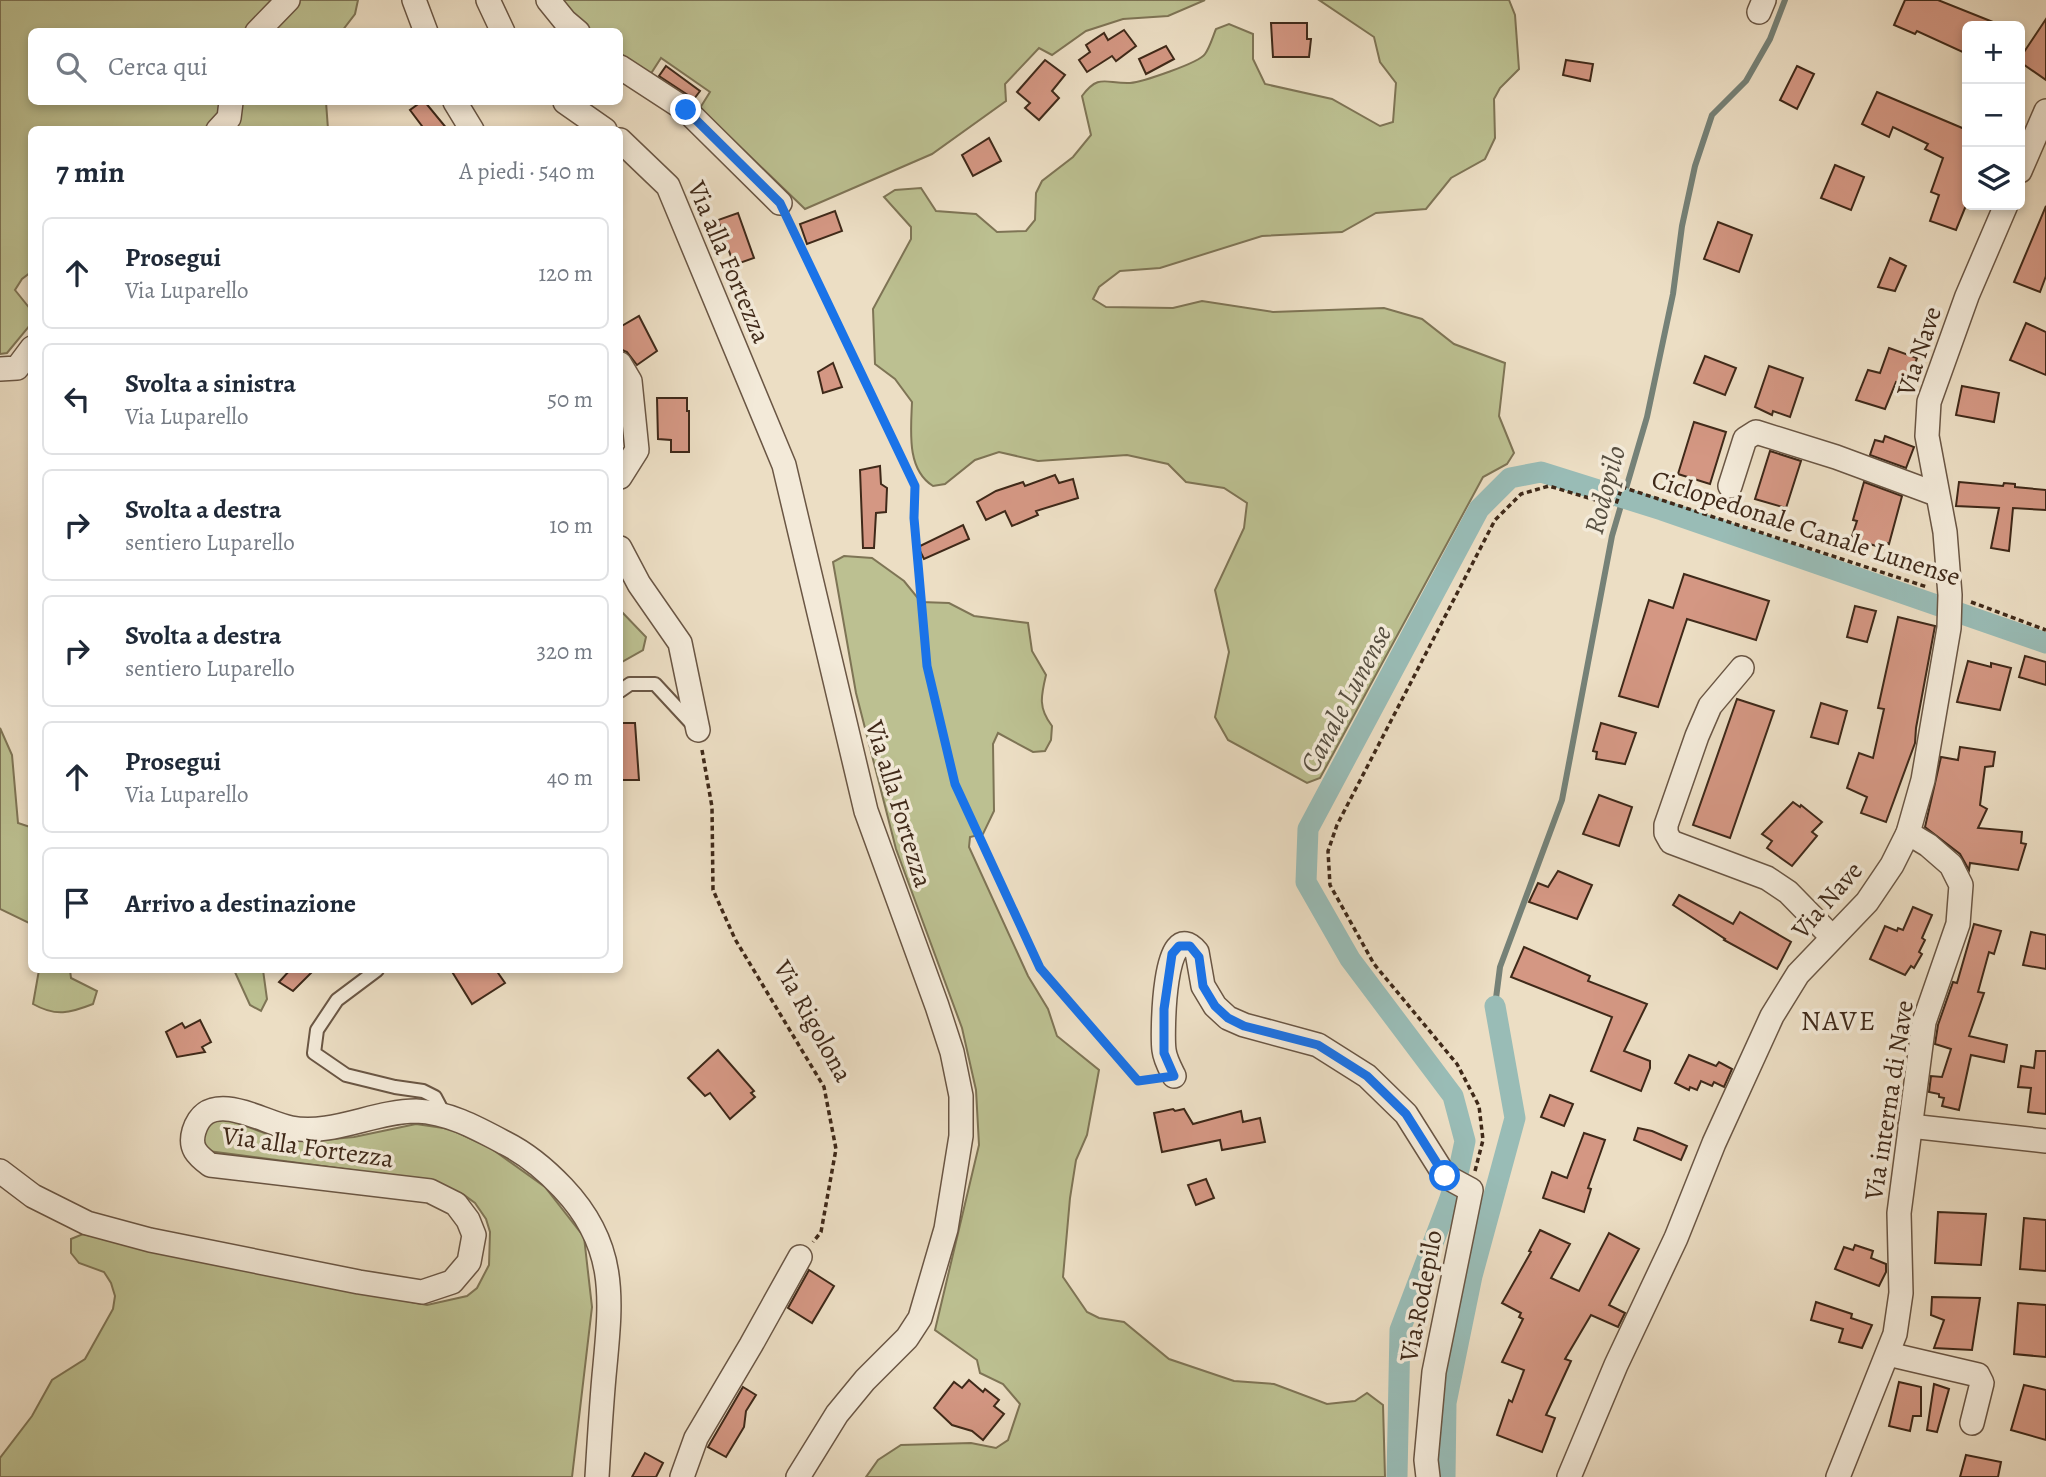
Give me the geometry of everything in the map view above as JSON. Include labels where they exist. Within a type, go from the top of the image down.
[{"type":"street","points":[[261,28],[288,0]]},
{"type":"street","points":[[414,0],[424,28]]},
{"type":"street","points":[[488,0],[501,28]]},
{"type":"street","points":[[548,0],[574,28]]},
{"type":"street","points":[[623,69],[686,110],[780,203]]},
{"type":"street","points":[[222,126],[229,118],[231,105]]},
{"type":"street","points":[[457,105],[470,126]]},
{"type":"street","points":[[569,105],[599,126]]},
{"type":"street","points":[[2025,159],[2046,111]]},
{"type":"street","name":"Via alla Fortezza","points":[[623,143],[668,186],[784,465],[866,811],[937,1006],[952,1052],[961,1096],[961,1136],[946,1229],[920,1318],[907,1338],[865,1380],[837,1414],[798,1477]]},
{"type":"street","name":"Via Nave","points":[[1569,1477],[1616,1365],[1676,1238],[1710,1153],[1772,1016],[1798,974],[1867,902],[1892,865],[1908,833],[1923,780],[1949,628],[1950,595],[1945,532],[1927,436],[1929,402],[1967,296],[2004,210]]},
{"type":"street","points":[[0,369],[18,368],[28,354]]},
{"type":"street","points":[[623,369],[630,381],[637,450],[623,472]]},
{"type":"street","points":[[1730,486],[1745,439],[1756,432],[1836,457],[1936,494]]},
{"type":"street","points":[[623,554],[639,584],[680,643],[698,730]]},
{"type":"street","points":[[1742,668],[1710,706],[1666,825],[1666,833],[1671,842],[1767,878],[1788,892],[1832,937]]},
{"type":"street","name":"Via interna di Nave","points":[[1838,1477],[1895,1334],[1901,1293],[1899,1213],[1924,1022],[1958,924],[1961,885],[1951,865],[1928,845],[1908,833]]},
{"type":"street","points":[[1174,1076],[1164,1053],[1164,1009],[1172,954],[1179,946],[1185,945],[1197,952],[1203,986],[1215,1006],[1228,1018],[1244,1026],[1318,1045],[1367,1076],[1406,1114],[1426,1147],[1459,1184]]},
{"type":"street","name":"Via alla Fortezza","points":[[0,1171],[33,1196],[87,1223],[150,1240],[422,1292],[452,1282],[469,1262],[474,1235],[468,1220],[456,1204],[430,1191],[210,1165],[195,1154],[191,1140],[197,1121],[210,1110],[229,1107],[280,1126],[304,1131],[414,1111],[444,1114],[518,1150],[548,1172],[580,1206],[598,1237],[608,1274],[609,1327],[597,1477]]},
{"type":"street","points":[[1910,1126],[2046,1142]]},
{"type":"street","name":"Via Rodepilo","points":[[1427,1477],[1426,1460],[1434,1372],[1459,1184]]},
{"type":"street","points":[[682,1477],[696,1438],[800,1257]]},
{"type":"street","points":[[1888,1354],[1978,1375],[1982,1383],[1972,1423]]},
{"type":"lane","points":[[623,689],[630,684],[654,684],[698,730]]},
{"type":"lane","points":[[373,973],[337,1000],[317,1030],[314,1053],[346,1075],[423,1091],[435,1097],[444,1114]]},
{"type":"path","points":[[780,203],[915,486],[914,518],[927,666],[955,784],[1040,968],[1138,1081],[1174,1076]]},
{"type":"path","name":"Ciclopedonale Canale Lunense","points":[[1459,1184],[1483,1140],[1479,1106],[1457,1064],[1374,964],[1330,885],[1328,851],[1338,825],[1495,520],[1521,494],[1549,486],[1612,505],[1616,504],[1622,487],[1950,595],[2046,630]]},
{"type":"path","name":"Via Rigolona","points":[[698,730],[712,807],[713,890],[735,939],[824,1087],[836,1149],[821,1232],[800,1257]]},
{"type":"green space","points":[[0,0],[358,0],[355,14],[344,28],[28,28],[28,105],[326,105],[328,126],[28,126],[28,274],[15,290],[28,306],[28,328],[7,353],[0,354]]},
{"type":"green space","points":[[555,0],[1205,0],[1168,16],[1123,19],[1086,31],[1052,55],[1039,48],[1005,84],[1006,101],[932,154],[805,209],[700,108],[710,92],[661,58],[650,75],[623,55],[623,28],[585,28],[567,16]]},
{"type":"green space","points":[[1319,0],[1509,0],[1515,15],[1519,69],[1500,88],[1494,99],[1495,138],[1485,159],[1451,178],[1426,209],[1376,213],[1342,232],[1262,236],[1160,268],[1120,271],[1099,287],[1093,299],[1106,307],[1173,308],[1202,301],[1273,312],[1384,308],[1422,319],[1454,344],[1505,363],[1499,416],[1514,453],[1507,464],[1483,477],[1320,778],[1307,783],[1228,740],[1215,717],[1229,652],[1215,590],[1244,528],[1247,503],[1224,488],[1186,482],[1168,464],[1127,455],[1038,461],[999,452],[975,460],[945,484],[933,486],[924,479],[914,459],[911,436],[912,402],[895,379],[875,364],[873,309],[911,239],[911,227],[884,197],[895,190],[921,188],[936,211],[976,214],[997,232],[1026,231],[1035,220],[1036,193],[1042,181],[1073,157],[1091,135],[1082,96],[1088,89],[1103,81],[1136,82],[1170,72],[1201,58],[1216,29],[1229,24],[1253,34],[1253,59],[1265,84],[1332,99],[1380,126],[1393,122],[1396,83],[1380,62],[1374,37]]},
{"type":"green space","points":[[844,556],[872,558],[904,581],[921,602],[949,603],[974,616],[1028,623],[1032,651],[1046,675],[1042,702],[1044,713],[1052,726],[1051,740],[1045,751],[1033,752],[998,733],[993,744],[994,811],[983,834],[970,837],[969,847],[1028,976],[1048,1009],[1057,1036],[1099,1070],[1087,1135],[1076,1160],[1063,1277],[1087,1312],[1099,1318],[1124,1322],[1169,1359],[1234,1381],[1274,1384],[1327,1404],[1355,1401],[1367,1393],[1383,1405],[1385,1477],[866,1477],[878,1460],[901,1445],[971,1443],[996,1448],[1008,1440],[1020,1404],[1003,1384],[980,1373],[977,1360],[935,1330],[979,1145],[976,1090],[962,1028],[896,849],[856,693],[833,562]]},
{"type":"green space","points":[[623,613],[646,637],[643,650],[623,661]]},
{"type":"green space","points":[[0,728],[12,755],[18,823],[28,826],[28,923],[0,909]]},
{"type":"green space","points":[[38,973],[70,973],[71,978],[97,991],[93,1004],[77,1010],[56,1012],[33,1004]]},
{"type":"green space","points":[[235,973],[263,973],[267,999],[261,1011],[250,1005]]},
{"type":"green space","points":[[222,1117],[267,1134],[322,1140],[354,1137],[416,1124],[450,1129],[492,1149],[545,1187],[584,1237],[592,1307],[572,1477],[0,1477],[0,1458],[32,1416],[52,1380],[85,1359],[113,1309],[115,1296],[104,1272],[79,1263],[71,1253],[71,1239],[83,1234],[217,1265],[427,1305],[467,1296],[477,1288],[489,1265],[490,1232],[486,1219],[475,1203],[464,1195],[427,1180],[208,1151],[203,1142],[206,1126]]},
{"type":"building","points":[[1905,0],[1938,0],[1990,21],[1962,21],[1962,52],[1917,31],[1915,34],[1894,25]]},
{"type":"building","points":[[2046,19],[2046,80],[2025,65],[2025,50]]},
{"type":"building","points":[[1271,23],[1307,23],[1307,39],[1311,39],[1309,57],[1273,57]]},
{"type":"building","points":[[1124,30],[1136,46],[1116,61],[1112,56],[1087,72],[1079,60],[1090,52],[1086,45],[1104,33],[1108,40]]},
{"type":"building","points":[[1166,46],[1174,59],[1146,74],[1139,59]]},
{"type":"building","points":[[1045,60],[1065,75],[1052,91],[1059,98],[1039,120],[1025,108],[1030,103],[1017,92]]},
{"type":"building","points":[[1566,60],[1593,64],[1590,81],[1563,75]]},
{"type":"building","points":[[666,66],[700,91],[694,99],[659,76]]},
{"type":"building","points":[[1797,66],[1814,74],[1797,109],[1780,100]]},
{"type":"building","points":[[1877,92],[1962,128],[1962,210],[1964,210],[1956,230],[1930,221],[1939,195],[1931,192],[1943,158],[1925,149],[1928,144],[1893,127],[1889,137],[1862,124]]},
{"type":"building","points":[[417,105],[427,105],[445,126],[422,126],[410,110]]},
{"type":"building","points":[[989,138],[1001,161],[973,176],[962,155]]},
{"type":"building","points":[[1835,165],[1864,177],[1851,210],[1821,198]]},
{"type":"building","points":[[2046,206],[2046,276],[2040,292],[2014,282]]},
{"type":"building","points":[[835,211],[842,231],[807,244],[800,224]]},
{"type":"building","points":[[738,213],[754,258],[734,265],[718,220]]},
{"type":"building","points":[[1718,222],[1752,235],[1739,272],[1704,259]]},
{"type":"building","points":[[1890,258],[1906,266],[1895,291],[1878,287]]},
{"type":"building","points":[[639,316],[657,351],[637,365],[623,350],[623,325]]},
{"type":"building","points":[[2026,323],[2046,332],[2046,375],[2010,360]]},
{"type":"building","points":[[1889,348],[1917,358],[1907,386],[1896,382],[1885,409],[1856,400],[1868,370],[1880,373]]},
{"type":"building","points":[[1705,356],[1736,368],[1725,395],[1694,383]]},
{"type":"building","points":[[833,363],[842,387],[823,393],[818,372]]},
{"type":"building","points":[[1769,366],[1803,378],[1790,417],[1773,411],[1772,415],[1755,407]]},
{"type":"building","points":[[1962,386],[1999,393],[1994,422],[1956,415]]},
{"type":"building","points":[[657,398],[687,398],[689,452],[671,452],[671,440],[658,439]]},
{"type":"building","points":[[1694,422],[1726,432],[1710,484],[1678,474]]},
{"type":"building","points":[[1885,436],[1914,447],[1906,468],[1870,455],[1875,440],[1883,442]]},
{"type":"building","points":[[1770,451],[1801,461],[1786,508],[1755,499]]},
{"type":"building","points":[[880,466],[881,484],[887,488],[886,512],[876,513],[874,548],[863,548],[860,470]]},
{"type":"building","points":[[1055,475],[1059,483],[1073,479],[1078,498],[1036,511],[1038,515],[1012,526],[1005,511],[986,520],[977,502],[996,491],[1023,482],[1025,486]]},
{"type":"building","points":[[1864,482],[1902,496],[1889,544],[1884,548],[1851,539],[1857,521],[1853,520]]},
{"type":"building","points":[[1959,482],[2003,486],[2004,483],[2015,484],[2015,487],[2046,490],[2046,510],[2013,508],[2009,551],[1991,548],[1999,508],[1956,506]]},
{"type":"building","points":[[963,525],[969,539],[924,559],[918,547]]},
{"type":"building","points":[[1684,574],[1769,601],[1756,640],[1687,619],[1658,707],[1619,696],[1649,600],[1673,608]]},
{"type":"building","points":[[1855,606],[1876,611],[1867,642],[1847,637]]},
{"type":"building","points":[[1898,617],[1935,626],[1915,743],[1886,822],[1861,813],[1867,797],[1847,788],[1859,753],[1873,758],[1884,709],[1878,708]]},
{"type":"building","points":[[2025,656],[2046,662],[2046,685],[2019,677]]},
{"type":"building","points":[[1968,661],[1991,667],[1991,663],[2011,668],[2000,710],[1957,702]]},
{"type":"building","points":[[1737,699],[1774,711],[1730,838],[1693,825]]},
{"type":"building","points":[[1821,703],[1847,711],[1838,744],[1811,737]]},
{"type":"building","points":[[623,723],[635,723],[639,780],[623,780]]},
{"type":"building","points":[[1601,723],[1636,733],[1625,764],[1596,759],[1597,752],[1593,751]]},
{"type":"building","points":[[1960,747],[1995,752],[1993,766],[1985,767],[1980,805],[1987,809],[1978,828],[2022,832],[2021,843],[2026,844],[2018,870],[1970,863],[1969,870],[1960,854],[1925,827],[1941,757],[1958,760]]},
{"type":"building","points":[[1599,795],[1632,807],[1619,846],[1583,834]]},
{"type":"building","points":[[1793,802],[1822,822],[1812,832],[1817,836],[1792,866],[1767,848],[1772,841],[1762,834]]},
{"type":"building","points":[[1558,871],[1592,885],[1577,919],[1529,902],[1538,883],[1548,887]]},
{"type":"building","points":[[1679,895],[1733,924],[1740,912],[1791,942],[1777,969],[1724,940],[1673,905]]},
{"type":"building","points":[[1913,907],[1932,915],[1922,938],[1925,940],[1919,952],[1922,954],[1914,968],[1911,966],[1905,975],[1870,959],[1885,926],[1897,931],[1898,928],[1903,930]]},
{"type":"building","points":[[1974,924],[2001,931],[1994,954],[1989,952],[1978,992],[1984,993],[1969,1036],[2007,1045],[2004,1062],[1971,1055],[1959,1110],[1942,1106],[1944,1098],[1929,1092],[1931,1076],[1942,1077],[1951,1049],[1935,1044],[1938,1025],[1953,982],[1957,983]]},
{"type":"building","points":[[2031,932],[2046,935],[2046,969],[2023,965]]},
{"type":"building","points":[[1524,947],[1590,976],[1588,981],[1647,1004],[1624,1051],[1650,1061],[1641,1091],[1591,1071],[1612,1017],[1511,977]]},
{"type":"building","points":[[287,973],[311,973],[293,991],[279,982]]},
{"type":"building","points":[[453,973],[498,973],[505,983],[472,1004]]},
{"type":"building","points":[[200,1020],[211,1042],[202,1047],[205,1052],[177,1057],[166,1032],[182,1023],[185,1028]]},
{"type":"building","points":[[718,1050],[754,1091],[751,1093],[755,1097],[730,1119],[710,1093],[705,1096],[688,1078]]},
{"type":"building","points":[[2036,1051],[2046,1051],[2046,1114],[2028,1112],[2031,1088],[2018,1087],[2021,1066],[2034,1068]]},
{"type":"building","points":[[1689,1055],[1716,1066],[1719,1062],[1732,1069],[1724,1087],[1714,1082],[1712,1086],[1701,1081],[1697,1090],[1690,1087],[1689,1090],[1675,1083]]},
{"type":"building","points":[[1550,1095],[1573,1104],[1564,1126],[1541,1117]]},
{"type":"building","points":[[1184,1109],[1193,1124],[1241,1111],[1243,1122],[1260,1118],[1265,1142],[1222,1150],[1220,1140],[1162,1152],[1154,1113]]},
{"type":"building","points":[[1638,1128],[1687,1146],[1681,1160],[1634,1140]]},
{"type":"building","points":[[1584,1133],[1605,1140],[1588,1188],[1591,1189],[1584,1212],[1543,1198],[1552,1172],[1567,1178]]},
{"type":"building","points":[[1206,1179],[1214,1198],[1196,1205],[1188,1185]]},
{"type":"building","points":[[1938,1212],[1986,1214],[1981,1265],[1935,1263]]},
{"type":"building","points":[[2024,1218],[2046,1220],[2046,1271],[2020,1269]]},
{"type":"building","points":[[1540,1230],[1570,1244],[1551,1278],[1579,1291],[1609,1233],[1639,1249],[1609,1305],[1625,1313],[1618,1327],[1591,1315],[1565,1359],[1571,1361],[1546,1415],[1555,1418],[1542,1452],[1497,1435],[1509,1400],[1512,1402],[1524,1370],[1502,1362],[1523,1319],[1519,1317],[1521,1313],[1502,1303],[1531,1252],[1529,1251]]},
{"type":"building","points":[[1855,1245],[1873,1251],[1871,1258],[1886,1264],[1886,1272],[1879,1286],[1835,1269],[1844,1247],[1853,1250]]},
{"type":"building","points":[[809,1270],[834,1286],[812,1323],[788,1308]]},
{"type":"building","points":[[1932,1297],[1980,1298],[1972,1350],[1934,1348],[1944,1320],[1931,1315]]},
{"type":"building","points":[[1816,1302],[1852,1314],[1851,1318],[1872,1325],[1862,1348],[1839,1342],[1843,1329],[1811,1320]]},
{"type":"building","points":[[2018,1303],[2046,1305],[2046,1357],[2014,1354]]},
{"type":"building","points":[[969,1380],[983,1392],[985,1389],[999,1400],[994,1406],[1004,1414],[983,1440],[972,1431],[952,1425],[934,1408],[954,1382],[962,1388]]},
{"type":"building","points":[[1899,1382],[1921,1387],[1921,1416],[1913,1416],[1910,1431],[1889,1426]]},
{"type":"building","points":[[1934,1384],[1949,1389],[1937,1432],[1927,1430]]},
{"type":"building","points":[[2024,1385],[2046,1390],[2046,1440],[2011,1430]]},
{"type":"building","points":[[743,1387],[756,1395],[746,1411],[744,1427],[726,1457],[708,1447]]},
{"type":"building","points":[[645,1453],[663,1463],[656,1477],[632,1477]]},
{"type":"building","points":[[1966,1455],[2001,1462],[1998,1477],[1960,1477]]},
{"type":"waterway","name":"Rodopilo","points":[[1495,1006],[1500,967],[1562,800],[1612,536],[1647,417],[1673,294],[1682,226],[1695,166],[1712,115],[1746,81],[1770,39],[1785,0]]},
{"type":"waterway","name":"Canale Lunense","points":[[1397,1477],[1400,1330],[1449,1201],[1465,1141],[1453,1096],[1350,959],[1306,882],[1308,829],[1479,509],[1510,478],[1541,472],[1662,510],[2046,643]]},
{"type":"waterway","points":[[1445,1477],[1446,1403],[1472,1276],[1515,1118],[1495,1006]]},
{"type":"district","name":"NAVE","points":[[1839,1021]]},
{"type":"route","points":[[686,110],[780,203],[915,486],[914,518],[927,666],[955,784],[1040,968],[1138,1081],[1174,1076],[1164,1053],[1164,1009],[1172,954],[1179,946],[1194,948],[1199,957],[1203,986],[1215,1006],[1228,1018],[1244,1026],[1318,1045],[1367,1076],[1406,1114],[1445,1176]]}]
